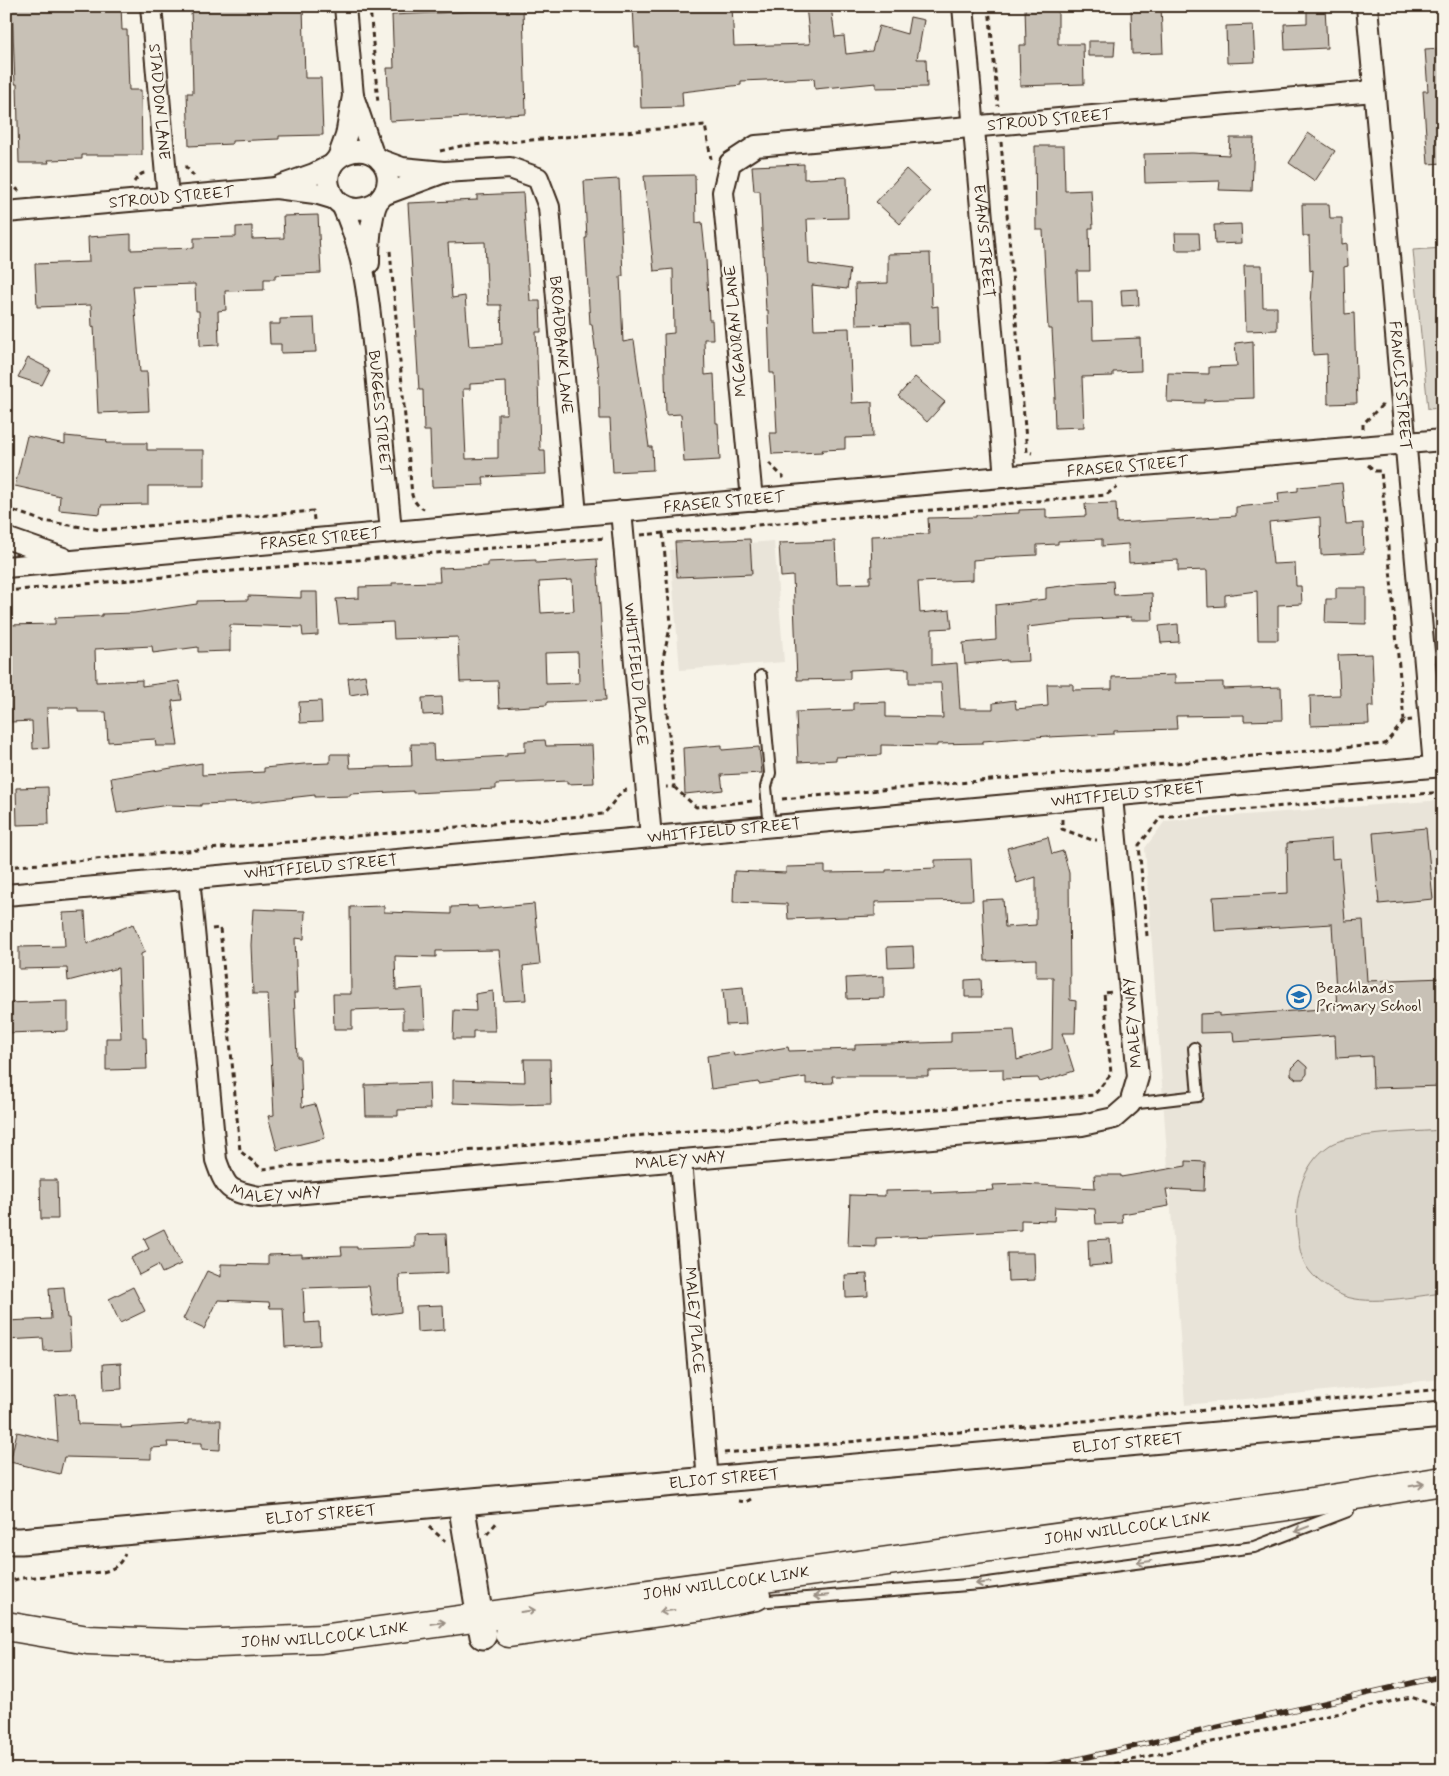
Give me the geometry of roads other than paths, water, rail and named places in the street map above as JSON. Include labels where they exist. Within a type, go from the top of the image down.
[{"type":"main road","name":"JOHN WILLCOCK LINK","points":[[6,1642],[74,1654],[144,1659],[326,1656],[481,1627],[1282,1507],[1443,1481]]},
{"type":"main road","name":"JOHN WILLCOCK LINK","points":[[6,1626],[88,1640],[195,1644],[321,1639],[481,1627],[704,1606],[908,1568],[1235,1523],[1443,1501]]},
{"type":"street","name":"STADDON LANE","points":[[151,6],[168,198]]},
{"type":"street","points":[[344,6],[352,96],[346,136],[329,174],[328,183],[339,202],[359,209],[369,207],[380,199],[444,172]]},
{"type":"street","name":"EVANS STREET","points":[[963,6],[1004,477]]},
{"type":"street","name":"FRANCIS STREET","points":[[1367,6],[1406,443],[1439,766]]},
{"type":"street","name":"STROUD STREET","points":[[721,162],[756,146],[1374,91]]},
{"type":"street","points":[[352,96],[377,157],[385,168],[388,177],[387,186],[380,199]]},
{"type":"street","points":[[276,188],[314,174],[346,153],[355,150],[364,151],[402,168],[444,172]]},
{"type":"street","name":"MCGAURAN LANE","points":[[721,162],[752,500]]},
{"type":"street","name":"BROADBANK LANE","points":[[444,172],[510,168],[538,178],[549,207],[576,515]]},
{"type":"street","name":"STROUD STREET","points":[[6,212],[276,188],[306,192],[339,202]]},
{"type":"street","name":"BURGES STREET","points":[[368,296],[371,223],[380,199]]},
{"type":"street","name":"BURGES STREET","points":[[339,202],[351,224],[357,243],[368,296],[391,532]]},
{"type":"street","name":"FRASER STREET","points":[[6,566],[1443,440]]},
{"type":"street","name":"WHITFIELD PLACE","points":[[621,511],[651,837]]},
{"type":"street","points":[[6,538],[70,561]]},
{"type":"street","name":"WHITFIELD STREET","points":[[6,894],[1112,797],[1439,766]]},
{"type":"street","name":"MALEY WAY","points":[[189,878],[216,1160],[223,1181],[236,1192],[259,1197],[681,1160],[1082,1124],[1114,1118],[1130,1104],[1138,1077],[1112,797]]},
{"type":"street","name":"MALEY PLACE","points":[[681,1160],[708,1481]]},
{"type":"street","name":"ELIOT STREET","points":[[6,1541],[461,1503],[1443,1415]]},
{"type":"street","points":[[461,1503],[481,1627]]},
{"type":"lane","points":[[761,676],[770,773],[766,787],[770,827]]},
{"type":"lane","points":[[1130,1104],[1198,1096],[1194,1048]]},
{"type":"railway","points":[[1030,1770],[1443,1676]]},
{"type":"railway","points":[[6,1768],[11,1770]]},
{"type":"place","name":"Beachlands Primary School","points":[[1299,997]]}]
